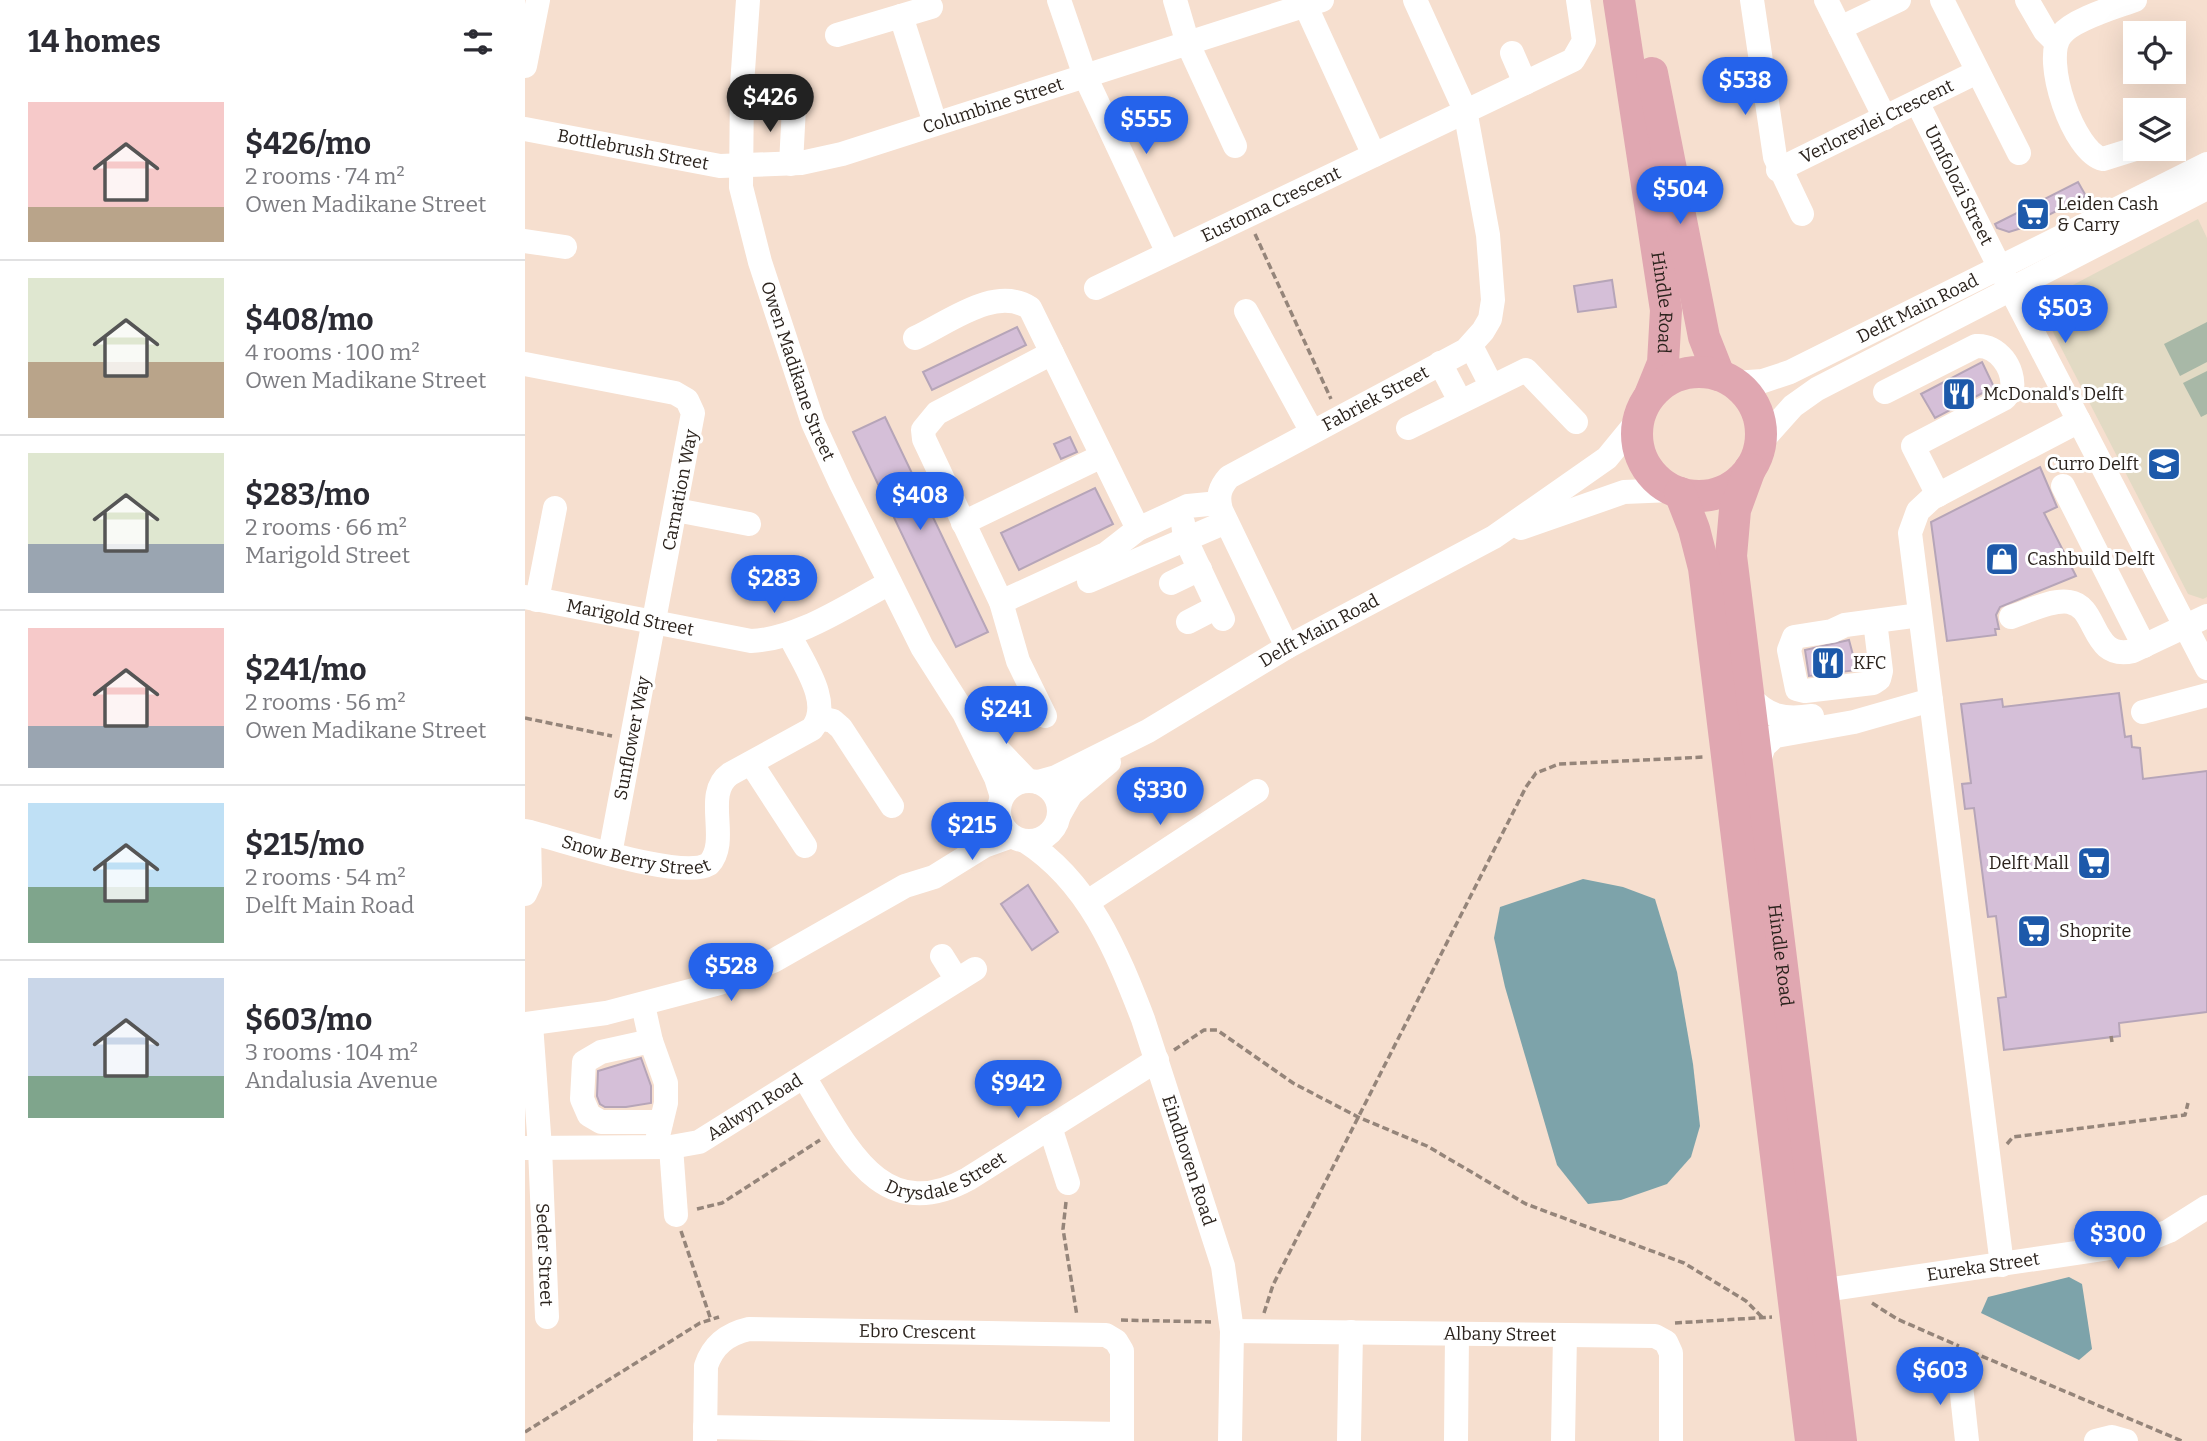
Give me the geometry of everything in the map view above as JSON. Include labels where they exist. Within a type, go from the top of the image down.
[{"type":"main road","name":"Hindle Road","points":[[1619,0],[1666,310],[1663,363],[1644,407]]},
{"type":"main road","name":"Hindle Road","points":[[1635,0],[1704,337],[1726,379]]},
{"type":"main road","points":[[1700,372],[1726,379],[1756,409],[1755,456],[1734,485],[1713,495],[1676,492],[1658,481],[1640,453],[1644,407],[1664,382],[1681,374],[1700,372]]},
{"type":"main road","name":"Hindle Road","points":[[1755,456],[1735,510],[1731,556],[1756,766],[1811,1441]]},
{"type":"main road","name":"Hindle Road","points":[[1676,492],[1694,529],[1704,568],[1798,1300],[1841,1441]]},
{"type":"street","name":"Owen Madikane Street","points":[[748,0],[741,165],[743,197],[759,262],[813,423],[922,647],[964,713],[996,778],[1000,801]]},
{"type":"street","points":[[1059,0],[1085,76],[1168,253]]},
{"type":"street","points":[[1175,0],[1188,44],[1235,146]]},
{"type":"street","points":[[1415,0],[1465,110],[1487,235],[1493,300],[1486,325],[1471,346],[1491,385]]},
{"type":"street","name":"Eustoma Crescent","points":[[1096,288],[1573,60],[1584,41],[1578,0]]},
{"type":"street","name":"Verlorevlei Crescent","points":[[1752,0],[1778,170],[1802,214]]},
{"type":"street","points":[[1826,0],[1885,118]]},
{"type":"street","points":[[1840,28],[1899,0]]},
{"type":"street","name":"Verlorevlei Crescent","points":[[1942,0],[2019,153]]},
{"type":"street","points":[[2027,0],[2045,31],[2056,42]]},
{"type":"street","points":[[2123,153],[2103,159],[2089,152],[2071,118],[2054,70],[2056,42],[2081,10],[2135,0]]},
{"type":"street","name":"Columbine Street","points":[[741,165],[791,164],[842,154],[1188,44],[1310,2]]},
{"type":"street","points":[[1310,2],[1374,155]]},
{"type":"street","points":[[525,66],[533,7]]},
{"type":"street","points":[[837,36],[931,7]]},
{"type":"street","points":[[901,16],[935,123]]},
{"type":"street","points":[[1512,54],[1525,83]]},
{"type":"street","name":"Verlorevlei Crescent","points":[[1778,170],[1977,72]]},
{"type":"street","name":"Umfolozi Street","points":[[1917,102],[2202,660]]},
{"type":"street","points":[[791,164],[794,107]]},
{"type":"street","name":"Bottlebrush Street","points":[[525,129],[720,166],[741,165]]},
{"type":"street","name":"Delft Main Road","points":[[1726,379],[1763,381],[1790,372],[2207,164]]},
{"type":"street","name":"Delft Main Road","points":[[1755,456],[1793,406],[1818,389],[2207,188]]},
{"type":"street","points":[[525,241],[565,247]]},
{"type":"street","points":[[915,338],[991,302],[1007,298],[1030,308],[1138,529]]},
{"type":"street","points":[[1247,311],[1312,432]]},
{"type":"street","name":"Fabriek Street","points":[[1223,512],[1219,491],[1229,477],[1471,346]]},
{"type":"street","points":[[1885,392],[1976,346],[1987,346],[1997,351],[2011,376],[2012,389],[2005,398],[1913,446],[1938,495]]},
{"type":"street","points":[[1045,716],[1018,661],[1003,611],[923,439],[926,424],[937,413],[1052,353]]},
{"type":"street","points":[[1440,363],[1459,401]]},
{"type":"street","name":"Carnation Way","points":[[525,364],[675,393],[687,400],[693,420],[654,622]]},
{"type":"street","points":[[1408,428],[1526,369],[1576,422]]},
{"type":"street","name":"Delft Main Road","points":[[1033,781],[1056,777],[1148,731],[1287,647],[1494,537],[1607,458],[1644,407]]},
{"type":"street","points":[[2002,1265],[1910,533],[1918,511],[1938,495],[2078,421]]},
{"type":"street","points":[[963,523],[1102,456]]},
{"type":"street","points":[[2063,486],[2144,646]]},
{"type":"street","name":"Delft Main Road","points":[[1494,537],[1624,492],[1676,492]]},
{"type":"street","points":[[1003,611],[1106,554],[1138,529],[1188,506],[1223,512]]},
{"type":"street","points":[[1188,506],[1183,522],[1185,538],[1220,613],[1188,622]]},
{"type":"street","points":[[531,598],[555,508]]},
{"type":"street","points":[[676,510],[749,524]]},
{"type":"street","points":[[1003,611],[1185,538],[1223,512]]},
{"type":"street","points":[[1223,512],[1287,647]]},
{"type":"street","points":[[1171,583],[1200,569]]},
{"type":"street","name":"Marigold Street","points":[[531,598],[751,641],[789,634],[890,583]]},
{"type":"street","points":[[2011,617],[2067,601],[2081,608],[2106,646],[2120,652],[2144,646],[2207,616]]},
{"type":"street","points":[[1875,621],[1920,615]]},
{"type":"street","name":"Sunflower Way","points":[[610,854],[654,622]]},
{"type":"street","points":[[789,634],[820,701],[820,718],[833,721],[841,728],[892,806]]},
{"type":"street","points":[[1748,695],[1772,716],[1794,718],[1849,711],[1930,694]]},
{"type":"street","points":[[1756,766],[1764,746],[1775,736],[1854,722],[1930,694]]},
{"type":"street","points":[[2143,712],[2207,695]]},
{"type":"street","name":"Owen Madikane Street","points":[[964,713],[1033,781]]},
{"type":"street","name":"Snow Berry Street","points":[[527,831],[610,854],[689,869],[709,864],[718,847],[719,788],[725,777],[812,729],[820,718]]},
{"type":"street","name":"Delft Main Road","points":[[1057,820],[1071,794],[1148,731]]},
{"type":"street","points":[[751,762],[805,846]]},
{"type":"street","points":[[528,1024],[643,1005],[720,983],[773,961],[905,886],[934,877],[984,846],[1019,839],[1043,838],[1057,820],[1055,794],[1033,781],[1008,789],[976,832],[926,865],[905,886]]},
{"type":"street","points":[[1086,897],[1257,791]]},
{"type":"street","points":[[1000,801],[1001,823],[1019,839]]},
{"type":"street","name":"Eindhoven Road","points":[[1057,820],[1086,897],[1130,985],[1223,1266],[1232,1331],[1230,1441]]},
{"type":"street","points":[[525,894],[530,883],[527,831]]},
{"type":"street","name":"Eindhoven Road","points":[[1019,839],[1046,855],[1086,897]]},
{"type":"street","name":"Aalwyn Road","points":[[533,1148],[664,1147],[691,1144],[707,1138],[966,974],[942,956]]},
{"type":"street","points":[[643,1005],[651,1041],[666,1083],[661,1122],[676,1215]]},
{"type":"street","name":"Seder Street","points":[[528,1024],[533,1148],[547,1317]]},
{"type":"street","points":[[651,1041],[601,1052],[587,1059],[581,1068],[582,1099],[589,1115],[601,1122],[661,1122]]},
{"type":"street","name":"Drysdale Street","points":[[804,1077],[837,1130],[874,1177],[890,1188],[915,1195],[944,1192],[956,1186],[1157,1060]]},
{"type":"street","points":[[1050,1126],[1068,1183]]},
{"type":"street","name":"Eureka Street","points":[[1798,1300],[2137,1244],[2169,1231],[2207,1207]]},
{"type":"street","name":"Ebro Crescent","points":[[720,1342],[749,1329],[1106,1335],[1120,1346],[1122,1357],[1122,1437]]},
{"type":"street","name":"Albany Street","points":[[1232,1331],[1655,1336],[1666,1342],[1671,1353],[1671,1441]]},
{"type":"street","points":[[1349,1441],[1350,1332]]},
{"type":"street","points":[[1457,1334],[1457,1441]]},
{"type":"street","points":[[1563,1441],[1565,1335]]},
{"type":"street","points":[[720,1342],[706,1366],[705,1434],[1122,1437]]},
{"type":"street","points":[[1959,1367],[1967,1441]]},
{"type":"street","points":[[2096,1441],[2112,1437],[2126,1441]]},
{"type":"path","points":[[1247,216],[1340,417]]},
{"type":"path","points":[[525,718],[632,740]]},
{"type":"path","points":[[1258,1331],[1273,1285],[1526,787],[1536,773],[1559,764],[1709,756]]},
{"type":"path","points":[[1157,1060],[1204,1030],[1217,1030],[1293,1083],[1358,1117],[1427,1146],[1526,1204],[1684,1263],[1746,1301],[1763,1318]]},
{"type":"path","points":[[2111,1036],[2112,1042]]},
{"type":"path","points":[[2002,1150],[2013,1137],[2185,1115],[2188,1103]]},
{"type":"path","points":[[720,1342],[676,1215],[722,1203],[837,1130]]},
{"type":"path","points":[[1068,1183],[1063,1230],[1080,1333]]},
{"type":"path","points":[[1668,1325],[1763,1318],[1798,1300]]},
{"type":"path","points":[[1867,1300],[1897,1320],[2182,1441]]},
{"type":"shaded area","name":"Curro Delft","points":[[2198,219],[2207,238],[2207,597],[2203,599],[2188,594],[2054,334],[2047,318],[2046,304],[2052,296]]},
{"type":"green space","points":[[2207,322],[2207,362],[2180,376],[2164,344]]},
{"type":"green space","points":[[2207,371],[2207,414],[2201,417],[2183,383]]},
{"type":"water","points":[[1583,879],[1623,887],[1655,899],[1677,972],[1693,1064],[1700,1126],[1691,1157],[1667,1184],[1621,1200],[1588,1204],[1557,1165],[1505,987],[1494,938],[1500,907]]},
{"type":"water","points":[[2069,1277],[2082,1284],[2092,1349],[2079,1360],[1981,1313],[1988,1297]]},
{"type":"building","points":[[2078,182],[2086,196],[2025,227],[2009,232],[1997,228],[1995,224]]},
{"type":"building","points":[[1612,280],[1616,307],[1578,312],[1574,286]]},
{"type":"building","points":[[1017,327],[1026,345],[932,390],[923,372]]},
{"type":"building","name":"McDonald's Delft","points":[[1982,362],[1994,387],[1935,418],[1921,394]]},
{"type":"building","points":[[885,417],[988,632],[956,647],[853,432]]},
{"type":"building","points":[[1070,437],[1077,452],[1061,459],[1054,444]]},
{"type":"building","name":"Cashbuild Delft","points":[[2040,467],[2057,507],[2044,513],[2076,576],[2000,607],[1996,615],[1999,629],[1995,629],[1996,635],[1947,641],[1931,522]]},
{"type":"building","points":[[1095,488],[1113,524],[1019,570],[1001,533]]},
{"type":"building","name":"KFC","points":[[1849,640],[1857,670],[1809,676],[1805,650]]},
{"type":"building","name":"Delft Mall","points":[[2119,693],[2125,737],[2131,736],[2132,747],[2140,748],[2143,779],[2207,771],[2207,1012],[2119,1023],[2120,1036],[2004,1050],[1998,998],[2006,997],[1996,916],[1988,917],[1974,808],[1965,809],[1962,784],[1971,783],[1961,704],[2002,699],[2003,707]]},
{"type":"building","points":[[1028,885],[1058,932],[1032,950],[1001,904]]},
{"type":"building","points":[[641,1058],[651,1086],[651,1103],[626,1107],[605,1107],[600,1104],[597,1096],[598,1071]]},
{"type":"place","name":"Leiden Cash & Carry","points":[[2033,214]]},
{"type":"place","name":"McDonald's Delft","points":[[1959,394]]},
{"type":"place","name":"Curro Delft","points":[[2164,464]]},
{"type":"place","name":"Cashbuild Delft","points":[[2002,559]]},
{"type":"place","name":"KFC","points":[[1828,663]]},
{"type":"place","name":"Delft Mall","points":[[2094,863]]},
{"type":"place","name":"Shoprite","points":[[2034,931]]}]
